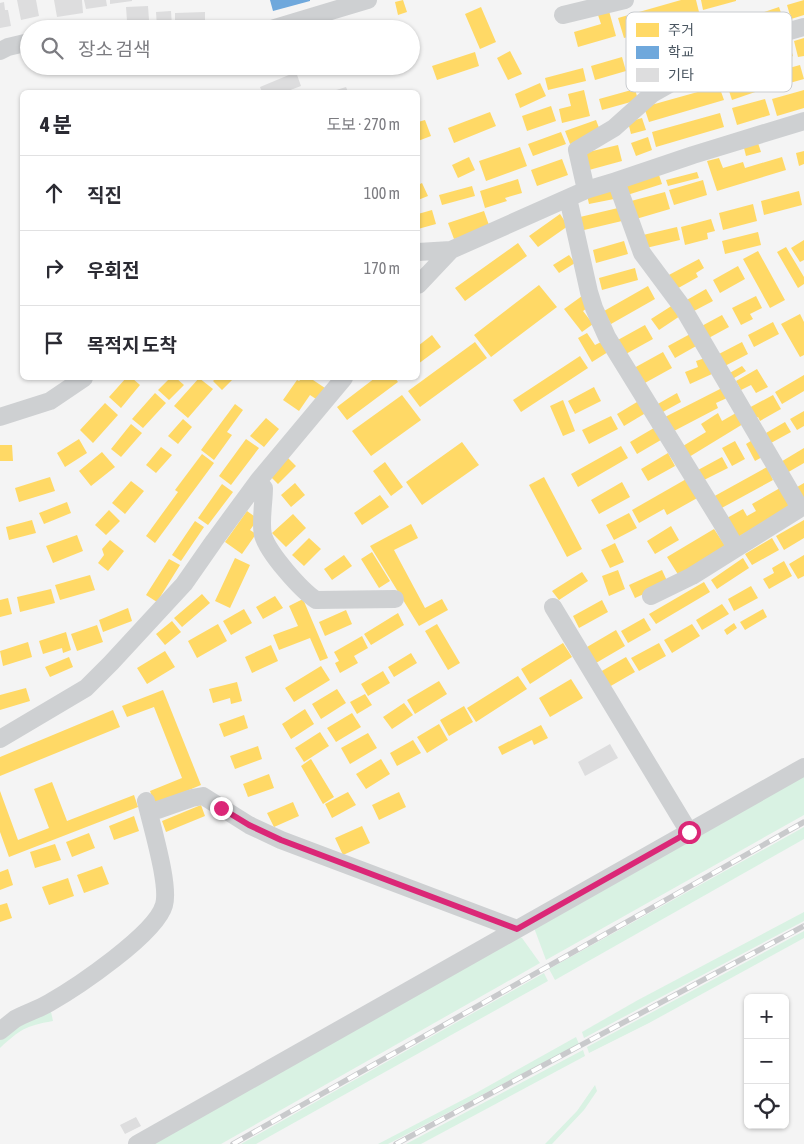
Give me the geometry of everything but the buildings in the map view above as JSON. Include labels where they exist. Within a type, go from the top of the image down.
[{"type":"street","points":[[301,20],[368,0]]},
{"type":"street","points":[[563,15],[625,0]]},
{"type":"street","points":[[0,51],[20,44]]},
{"type":"street","points":[[586,190],[577,150],[614,128],[656,92]]},
{"type":"street","points":[[420,252],[451,250],[586,190],[616,182],[693,154],[804,121]]},
{"type":"street","points":[[616,182],[642,253],[683,308],[802,507],[692,576],[651,596]]},
{"type":"street","points":[[568,198],[589,292],[606,337],[736,548]]},
{"type":"street","points":[[420,283],[451,250]]},
{"type":"street","points":[[0,417],[50,401],[81,380]]},
{"type":"street","points":[[0,739],[86,688],[92,682],[184,584],[258,481],[342,380]]},
{"type":"street","points":[[258,481],[264,488],[262,533],[267,545],[300,587],[309,595],[316,600],[395,599]]},
{"type":"street","points":[[553,607],[689,832]]},
{"type":"street","points":[[137,1144],[804,767]]},
{"type":"street","points":[[0,1031],[16,1019],[49,1003],[86,979],[134,942],[157,919],[164,904],[165,885],[147,807],[192,798],[203,796],[249,825],[281,840],[517,929]]},
{"type":"green space","points":[[804,773],[804,815],[546,960],[533,925]]},
{"type":"green space","points":[[804,827],[804,839],[555,980],[549,969]]},
{"type":"green space","points":[[804,912],[804,921],[584,1038],[582,1032],[638,1000]]},
{"type":"green space","points":[[804,931],[804,938],[649,1023],[589,1053],[587,1047]]},
{"type":"green space","points":[[517,937],[522,938],[540,963],[221,1144],[150,1144]]},
{"type":"green space","points":[[544,973],[548,981],[256,1144],[241,1144]]},
{"type":"green space","points":[[50,1007],[53,1021],[24,1029],[0,1048],[0,1038]]},
{"type":"green space","points":[[576,1037],[579,1044],[388,1144],[378,1144],[476,1093]]},
{"type":"green space","points":[[583,1050],[585,1056],[421,1144],[406,1144]]},
{"type":"green space","points":[[595,1085],[597,1091],[584,1110],[552,1144],[545,1144],[577,1111]]},
{"type":"railway","points":[[233,1144],[804,822]]},
{"type":"railway","points":[[396,1144],[804,926]]},
{"type":"route","points":[[221,808],[249,825],[281,840],[517,929],[689,832]]}]
